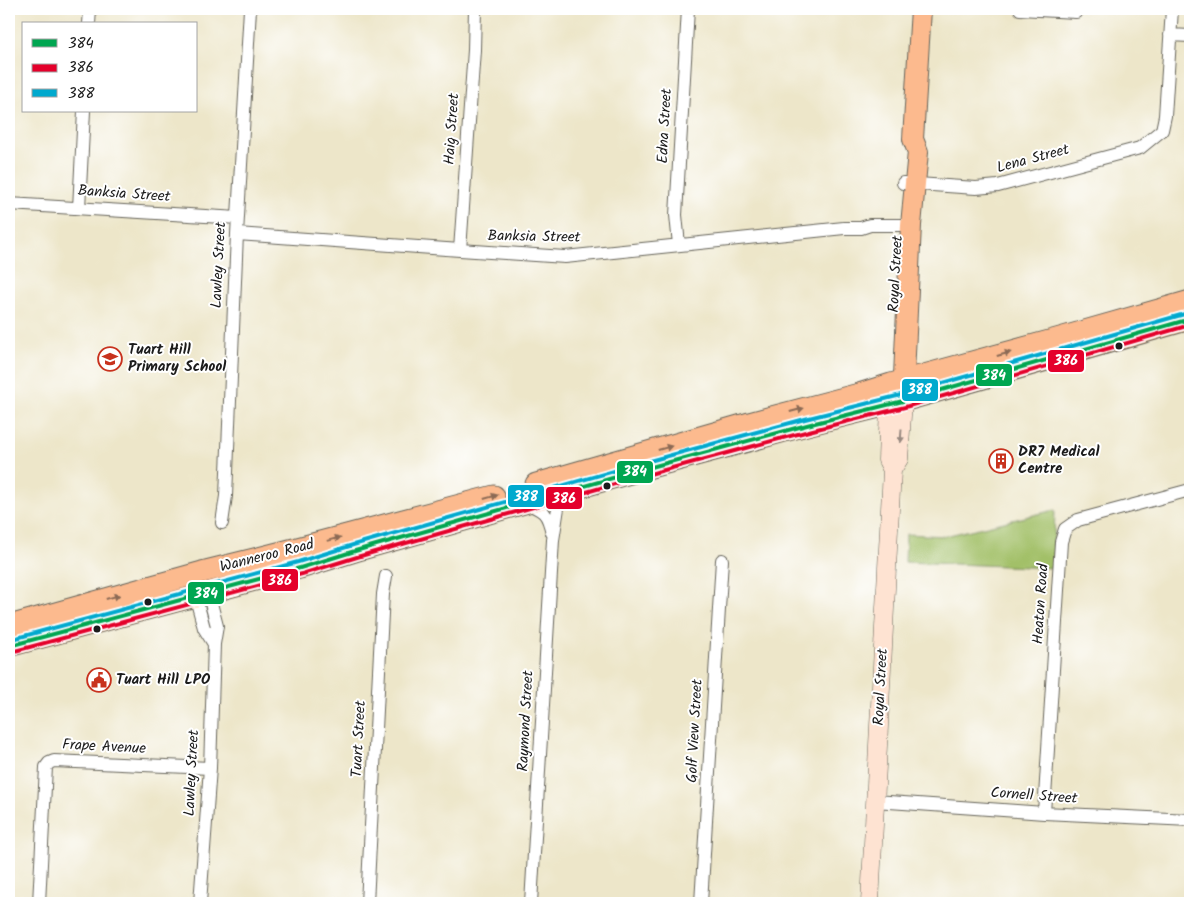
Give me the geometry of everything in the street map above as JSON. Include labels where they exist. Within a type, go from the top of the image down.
[{"type":"highway","name":"Wanneroo Road","points":[[9,626],[66,610],[199,584],[300,568],[524,502],[797,428],[897,392],[1054,340],[1190,301]]},
{"type":"highway","name":"Wanneroo Road","points":[[9,646],[169,604],[199,584],[294,549],[462,505],[749,423],[859,394],[897,392],[1190,318]]},
{"type":"highway","points":[[66,610],[76,618],[87,618],[169,604]]},
{"type":"highway","points":[[9,626],[55,625],[59,627],[62,633]]},
{"type":"main road","name":"Royal Street","points":[[870,903],[892,470],[899,459],[897,392],[905,229],[910,184],[905,151],[913,139],[920,9]]},
{"type":"street","points":[[89,22],[90,9]]},
{"type":"street","name":"Lawley Street","points":[[222,523],[226,496],[237,234],[250,9]]},
{"type":"street","name":"Haig Street","points":[[460,250],[474,50],[475,9]]},
{"type":"street","name":"Edna Street","points":[[679,245],[676,215],[688,9]]},
{"type":"street","points":[[1020,9],[1076,12]]},
{"type":"street","points":[[1172,9],[1170,35],[1190,36]]},
{"type":"street","name":"Lena Street","points":[[910,184],[976,188],[998,186],[1140,148],[1162,130],[1165,116],[1170,35]]},
{"type":"street","points":[[79,208],[84,112]]},
{"type":"street","name":"Banksia Street","points":[[9,204],[238,218]]},
{"type":"street","name":"Banksia Street","points":[[237,234],[565,257],[844,228],[861,228],[869,231],[905,229]]},
{"type":"street","name":"Heaton Road","points":[[1044,813],[1061,542],[1065,529],[1078,520],[1190,490]]},
{"type":"street","name":"Raymond Street","points":[[531,903],[553,540],[558,508],[563,492]]},
{"type":"street","name":"Raymond Street","points":[[524,502],[544,512],[549,519],[553,540]]},
{"type":"street","name":"Golf View Street","points":[[701,903],[722,560]]},
{"type":"street","name":"Tuart Street","points":[[367,903],[383,594],[386,576]]},
{"type":"street","name":"Lawley Street","points":[[199,584],[217,626],[214,644],[210,768],[200,903]]},
{"type":"street","name":"Frape Avenue","points":[[39,903],[46,768],[49,763],[54,761],[210,768]]},
{"type":"street","name":"Cornell Street","points":[[875,801],[1044,813],[1190,820]]},
{"type":"green space","points":[[1055,510],[1053,568],[905,562],[906,534],[945,536]]},
{"type":"transit line","name":"388","points":[[9,640],[298,562],[653,460],[901,395],[1188,313]]},
{"type":"transit line","name":"384","points":[[9,646],[300,568],[655,466],[903,401],[1190,319]]},
{"type":"transit line","name":"386","points":[[11,652],[302,574],[657,472],[905,407],[1190,325]]},
{"type":"place","name":"Tuart Hill Primary School","points":[[110,359]]},
{"type":"place","name":"DR7 Medical Centre","points":[[1001,461]]},
{"type":"place","name":"Tuart Hill LPO","points":[[99,680]]}]
